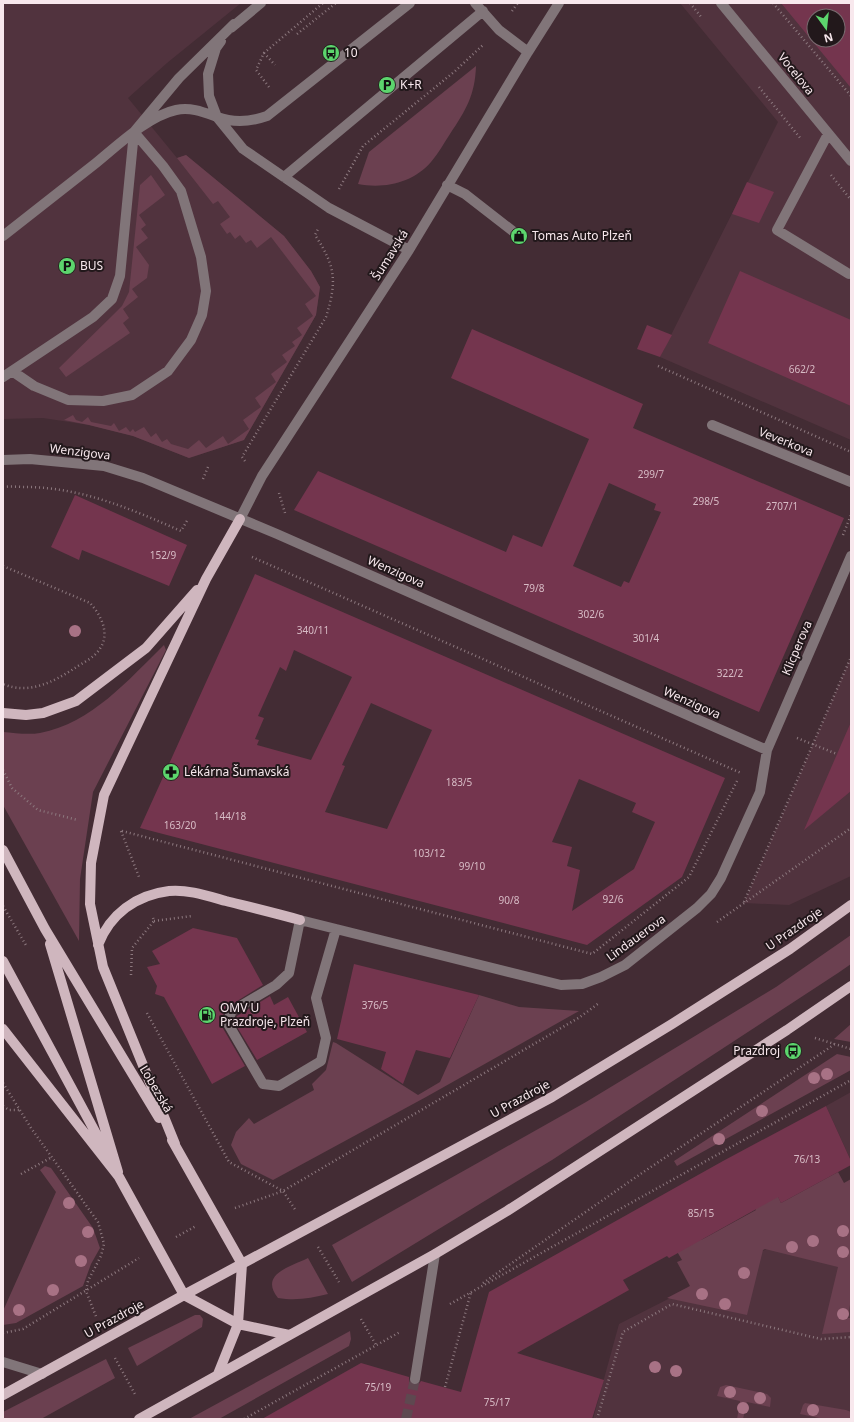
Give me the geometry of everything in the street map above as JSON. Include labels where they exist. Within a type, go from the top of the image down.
[{"type":"main road","points":[[175,1144],[103,967],[90,904],[91,863],[104,795],[206,579],[240,519]]},
{"type":"main road","points":[[6,714],[26,715],[60,708],[76,701],[91,691],[146,648],[206,579]]},
{"type":"main road","points":[[3,850],[45,929],[119,1177]]},
{"type":"main road","points":[[98,945],[103,931],[112,919],[132,902],[145,896],[170,891],[198,894],[300,920]]},
{"type":"main road","name":"U Prazdroje","points":[[3,1395],[184,1295],[552,1097],[784,953],[851,905]]},
{"type":"main road","name":"Lobezská","points":[[45,929],[175,1144],[242,1264]]},
{"type":"main road","points":[[3,961],[184,1295],[238,1324],[289,1335]]},
{"type":"main road","points":[[142,1417],[435,1254],[507,1211],[787,1030],[851,986]]},
{"type":"main road","points":[[3,1029],[119,1177]]},
{"type":"main road","points":[[218,1374],[238,1324],[242,1264]]},
{"type":"street","points":[[3,378],[92,317],[105,307],[115,294],[120,276],[134,132],[179,78],[234,24],[261,3]]},
{"type":"street","points":[[3,236],[134,132],[162,114],[177,110],[192,109],[206,112],[217,117],[242,122],[253,121],[267,116],[410,3]]},
{"type":"street","points":[[475,3],[499,30],[528,52]]},
{"type":"street","name":"Šumavská","points":[[240,519],[262,476],[409,250],[447,184],[559,3]]},
{"type":"street","name":"Vocelova","points":[[721,3],[851,161]]},
{"type":"street","points":[[284,177],[483,11]]},
{"type":"street","points":[[234,24],[216,48],[208,74],[209,96],[217,117],[242,149],[329,208],[409,250]]},
{"type":"street","points":[[12,371],[34,386],[68,400],[103,401],[132,395],[168,371],[191,340],[202,315],[206,291],[201,257],[181,191],[164,166],[134,132]]},
{"type":"street","points":[[828,134],[777,230],[849,274]]},
{"type":"street","points":[[447,184],[465,194],[520,236]]},
{"type":"street","name":"Veverkova","points":[[712,425],[851,482]]},
{"type":"street","name":"Wenzigova","points":[[3,460],[30,459],[104,466],[143,478],[767,750]]},
{"type":"street","name":"Klicperova","points":[[767,750],[851,556]]},
{"type":"street","name":"Lindauerova","points":[[300,920],[561,985],[582,984],[601,977],[625,965],[711,894],[721,878],[760,792],[767,750]]},
{"type":"street","points":[[300,920],[289,973],[276,985],[232,1011],[228,1022],[263,1084],[279,1086],[321,1061],[326,1038],[316,998],[336,929]]},
{"type":"street","points":[[415,1379],[435,1254]]},
{"type":"street","points":[[3,1362],[42,1374]]},
{"type":"path","points":[[273,93],[256,70],[264,53],[323,3]]},
{"type":"path","points":[[297,34],[336,3]]},
{"type":"path","points":[[244,460],[242,457],[326,317],[333,292],[332,266],[326,252],[315,235],[363,146],[454,72],[499,30],[518,3]]},
{"type":"path","points":[[690,3],[705,22]]},
{"type":"path","points":[[772,3],[851,96]]},
{"type":"path","points":[[264,53],[275,65]]},
{"type":"path","points":[[755,83],[851,200]]},
{"type":"path","points":[[658,366],[851,452]]},
{"type":"path","points":[[205,475],[208,467]]},
{"type":"path","points":[[3,487],[47,487],[91,495],[132,510],[181,531],[185,526]]},
{"type":"path","points":[[277,489],[286,514]]},
{"type":"path","points":[[842,537],[851,515]]},
{"type":"path","points":[[3,770],[12,788],[38,810],[592,954],[689,877],[742,773],[252,557]]},
{"type":"path","points":[[3,566],[37,579],[90,603],[98,611],[103,623],[104,632],[100,650],[90,658],[47,684],[21,688],[3,684]]},
{"type":"path","points":[[744,903],[851,657]]},
{"type":"path","points":[[776,730],[837,754]]},
{"type":"path","points":[[712,925],[851,828]]},
{"type":"path","points":[[122,832],[154,921],[132,948],[131,975],[134,981]]},
{"type":"path","points":[[3,906],[29,951]]},
{"type":"path","points":[[4,1334],[23,1329],[86,1291],[122,1266],[158,1248],[215,1215],[283,1191],[573,1020],[604,1000]]},
{"type":"path","points":[[144,1006],[229,1162],[283,1191],[308,1229],[376,1345]]},
{"type":"path","points":[[787,1030],[851,1049]]},
{"type":"path","points":[[444,1387],[470,1292],[639,1175],[835,1044]]},
{"type":"path","points":[[244,1419],[851,1080]]},
{"type":"path","points":[[3,1084],[98,1222],[102,1232],[104,1244],[101,1256],[88,1281],[86,1291],[104,1339],[142,1417]]},
{"type":"path","points":[[3,1106],[9,1110],[20,1110]]},
{"type":"path","points":[[21,1174],[52,1157]]},
{"type":"path","points":[[597,1419],[623,1332],[672,1304],[821,1339],[851,1337]]},
{"type":"shaded area","points":[[3,3],[241,3],[167,63],[128,98],[177,158],[186,155],[284,236],[311,271],[320,287],[316,315],[244,440],[189,458],[133,436],[89,425],[43,418],[3,419]]},
{"type":"shaded area","points":[[680,3],[851,3],[851,440],[660,357],[778,122]]},
{"type":"shaded area","points":[[476,66],[472,94],[465,110],[439,152],[424,169],[407,180],[398,183],[378,186],[358,184],[369,152]]},
{"type":"shaded area","points":[[186,155],[284,236],[311,271],[320,287],[316,315],[244,440],[189,458],[133,436],[64,420],[73,415],[76,420],[82,422],[88,417],[91,422],[111,426],[114,423],[119,431],[126,427],[130,432],[133,429],[135,432],[144,427],[151,437],[156,433],[162,442],[167,439],[171,444],[188,449],[199,440],[206,448],[223,436],[228,444],[249,429],[243,420],[261,407],[255,398],[276,382],[271,374],[287,362],[282,355],[295,346],[292,342],[302,335],[297,328],[313,316],[305,304],[316,296],[271,237],[257,248],[251,240],[246,243],[240,235],[235,239],[230,232],[227,234],[220,224],[230,217],[218,201],[213,204],[177,158]]},
{"type":"shaded area","points":[[151,175],[165,195],[139,215],[146,225],[141,229],[148,238],[136,247],[149,265],[147,278],[132,289],[138,297],[123,309],[129,318],[123,323],[130,333],[66,377],[59,368],[122,306],[129,292],[140,185]]},
{"type":"shaded area","points":[[164,645],[166,650],[93,792],[80,879],[79,941],[3,805],[3,732],[36,734],[59,728],[76,720],[93,710],[123,686]]},
{"type":"shaded area","points":[[851,657],[851,876],[789,905],[744,903]]},
{"type":"shaded area","points":[[851,935],[851,964],[552,1160],[352,1282],[332,1245],[586,1102],[776,987]]},
{"type":"shaded area","points":[[479,995],[519,1007],[579,1011],[426,1097],[273,1180],[241,1164],[231,1145],[236,1132],[249,1118],[254,1124],[314,1090],[312,1084],[326,1070],[333,1042],[418,1095],[440,1082]]},
{"type":"shaded area","points":[[851,1024],[851,1042],[834,1039]]},
{"type":"shaded area","points":[[837,1054],[851,1057],[851,1070],[677,1166],[674,1161]]},
{"type":"shaded area","points":[[851,1092],[851,1161],[826,1106]]},
{"type":"shaded area","points":[[728,1159],[773,1185],[781,1203],[838,1172],[844,1183],[851,1179],[851,1298],[848,1318],[851,1318],[851,1332],[822,1334],[838,1267],[765,1249],[763,1250],[747,1315],[667,1298],[690,1286],[677,1262],[682,1260],[675,1248],[703,1239],[756,1210]]},
{"type":"shaded area","points":[[45,1166],[51,1168],[93,1228],[100,1248],[91,1264],[83,1286],[16,1323],[3,1325],[3,1311],[56,1192],[40,1170]]},
{"type":"shaded area","points":[[851,1206],[851,1419],[593,1419],[619,1324]]},
{"type":"shaded area","points":[[308,1258],[328,1294],[304,1299],[278,1298],[273,1290],[272,1283],[274,1277],[286,1268]]},
{"type":"shaded area","points":[[195,1315],[200,1315],[203,1319],[202,1327],[137,1366],[128,1348]]},
{"type":"shaded area","points":[[350,1331],[351,1339],[349,1346],[219,1419],[189,1419]]},
{"type":"shaded area","points":[[106,1359],[115,1378],[41,1419],[3,1419],[3,1412]]},
{"type":"shaded area","points":[[726,1385],[767,1394],[771,1398],[770,1407],[747,1402],[743,1419],[737,1419],[740,1401],[717,1396],[720,1387]]},
{"type":"shaded area","points":[[805,1403],[846,1410],[851,1412],[851,1419],[824,1419],[800,1414]]},
{"type":"building","points":[[781,3],[851,3],[851,88],[818,48],[846,48],[846,8],[806,8],[806,33]]},
{"type":"building","points":[[747,182],[774,192],[759,223],[732,214]]},
{"type":"building","points":[[740,271],[851,320],[851,406],[708,343]]},
{"type":"building","points":[[647,325],[672,335],[660,357],[637,349]]},
{"type":"building","points":[[472,329],[643,404],[633,428],[844,518],[759,712],[294,510],[318,471],[506,552],[513,535],[542,547],[589,439],[451,378]],"holes":[[[609,483],[656,504],[654,510],[661,512],[629,583],[624,581],[621,587],[573,566]]]},
{"type":"building","points":[[75,495],[187,545],[169,586],[82,550],[79,560],[51,547]]},
{"type":"building","points":[[255,574],[725,778],[682,877],[587,945],[140,828]],"holes":[[[294,650],[352,677],[311,760],[257,745],[259,740],[255,739],[264,718],[258,716],[280,667],[286,671]],[[371,703],[432,730],[387,829],[325,812],[345,766],[342,765]],[[579,779],[636,803],[632,812],[655,822],[634,869],[572,911],[580,870],[567,866],[572,847],[552,842]]]},
{"type":"building","points":[[851,722],[851,791],[804,830]]},
{"type":"building","points":[[193,928],[237,938],[263,985],[226,1008],[221,1020],[221,1025],[245,1066],[212,1084],[164,997],[155,994],[157,986],[147,967],[160,964],[152,951]]},
{"type":"building","points":[[354,964],[479,995],[450,1058],[416,1050],[403,1084],[381,1069],[386,1052],[337,1039]]},
{"type":"building","points":[[270,996],[274,1005],[288,997],[307,1032],[257,1060],[234,1022],[237,1016]]},
{"type":"building","points":[[826,1106],[851,1161],[851,1165],[781,1203],[778,1197],[669,1258],[667,1256],[623,1280],[629,1290],[517,1353],[604,1380],[592,1419],[262,1419],[361,1363],[409,1377],[409,1382],[414,1385],[418,1385],[421,1381],[461,1392],[489,1292],[723,1161]]},
{"type":"tunnel","points":[[406,1419],[415,1379]]},
{"type":"place","name":"10","points":[[331,53]]},
{"type":"place","name":"K+R","points":[[387,85]]},
{"type":"place","name":"Tomas Auto Plzeň","points":[[519,236]]},
{"type":"place","name":"BUS","points":[[67,266]]},
{"type":"place","name":"Lékárna Šumavská","points":[[171,772]]},
{"type":"place","name":"OMV U Prazdroje, Plzeň","points":[[207,1015]]},
{"type":"place","name":"Prazdroj","points":[[793,1051]]}]
